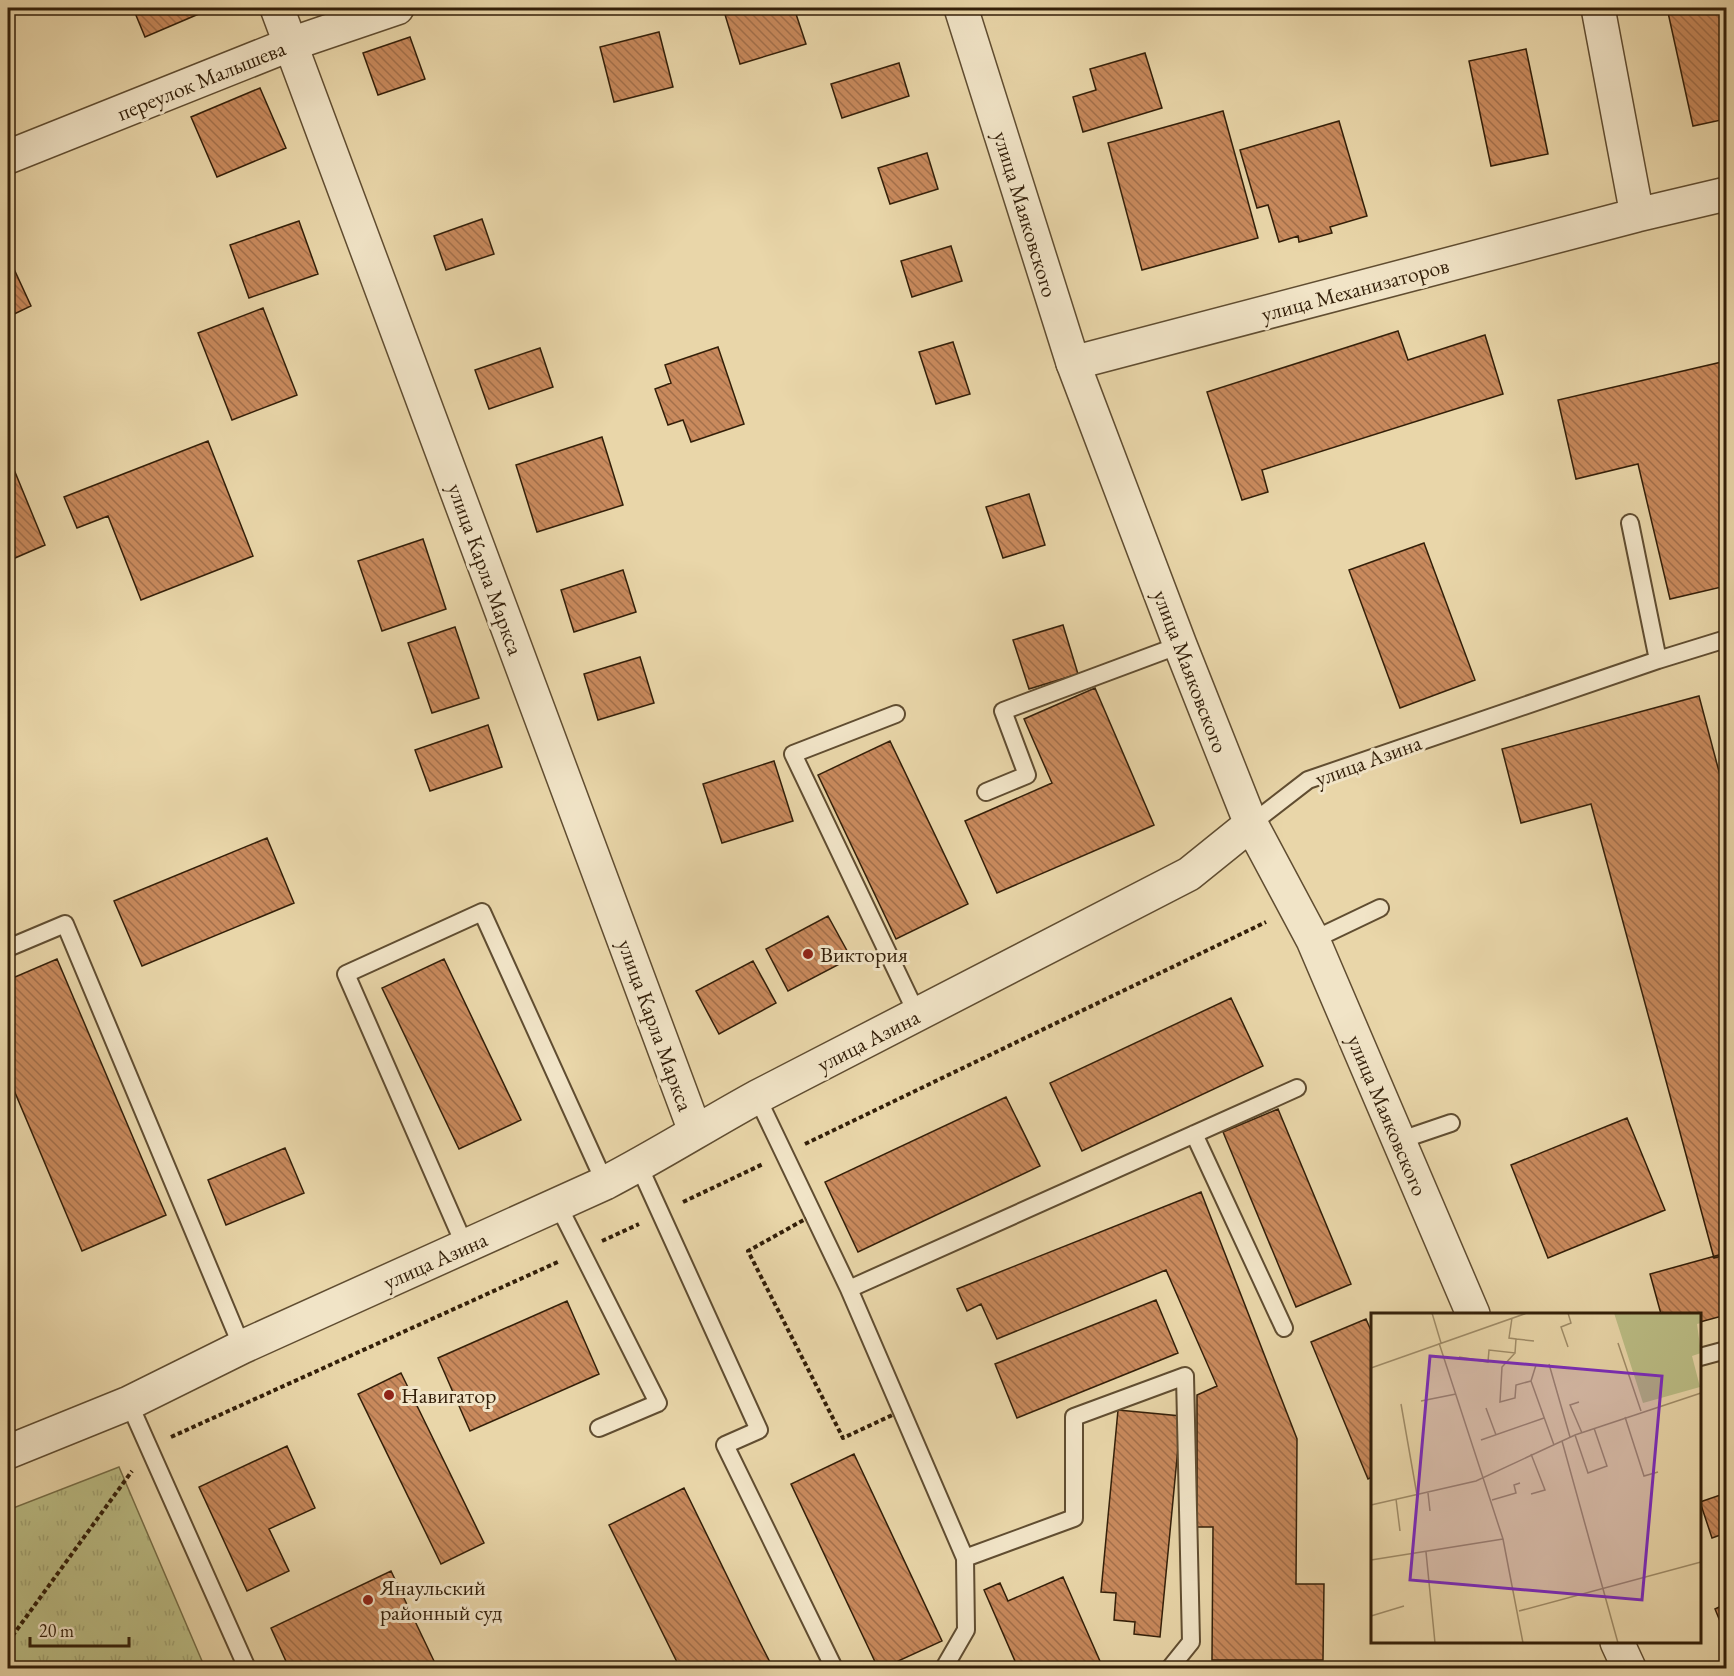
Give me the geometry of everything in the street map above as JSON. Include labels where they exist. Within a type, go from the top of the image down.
[{"type":"street","name":"улица Карла Маркса","points":[[277,8],[695,1131]]},
{"type":"street","name":"переулок Малышева","points":[[8,157],[291,44],[397,8]]},
{"type":"street","name":"улица Маяковского","points":[[961,8],[1073,363],[1180,645],[1251,824],[1313,940],[1473,1313]]},
{"type":"street","points":[[1598,8],[1637,215]]},
{"type":"street","name":"улица Механизаторов","points":[[1073,363],[1637,215],[1726,194]]},
{"type":"street","name":"улица Азина","points":[[8,1452],[129,1403],[242,1347],[558,1205],[639,1166],[695,1131],[757,1097],[1189,874],[1251,824]]},
{"type":"street","points":[[1618,1643],[1629,1668]]},
{"type":"lane","points":[[1630,523],[1658,660]]},
{"type":"lane","name":"улица Азина","points":[[1251,824],[1308,780],[1658,660],[1726,639]]},
{"type":"lane","points":[[986,792],[1027,775],[1003,711],[1180,645]]},
{"type":"lane","points":[[896,714],[793,754],[917,1014]]},
{"type":"lane","points":[[1313,940],[1380,908]]},
{"type":"lane","points":[[465,1246],[346,974],[482,912],[605,1183]]},
{"type":"lane","points":[[8,948],[65,924],[242,1347]]},
{"type":"lane","points":[[757,1097],[849,1289],[1297,1088]]},
{"type":"lane","points":[[1398,1141],[1451,1123]]},
{"type":"lane","points":[[1194,1134],[1284,1328]]},
{"type":"lane","points":[[639,1166],[759,1430],[725,1445],[834,1668]]},
{"type":"lane","points":[[558,1205],[658,1403],[599,1428]]},
{"type":"lane","points":[[1701,1357],[1726,1350]]},
{"type":"lane","points":[[966,1558],[1074,1518],[1074,1417],[1185,1376],[1191,1642],[1170,1668]]},
{"type":"lane","points":[[129,1403],[246,1668]]},
{"type":"lane","points":[[902,1411],[966,1558],[966,1630],[945,1668]]},
{"type":"path","points":[[8,1642],[149,1447],[582,1251],[1294,907]]},
{"type":"path","points":[[809,1217],[849,1289],[902,1411],[843,1438],[748,1251],[809,1217]]},
{"type":"green space","points":[[119,1467],[205,1668],[8,1668],[8,1510]]},
{"type":"building","points":[[133,8],[207,8],[208,10],[145,37]]},
{"type":"building","points":[[723,8],[794,8],[806,44],[740,64]]},
{"type":"building","points":[[1054,8],[1082,8],[1055,13]]},
{"type":"building","points":[[1456,8],[1486,8],[1456,12]]},
{"type":"building","points":[[1667,8],[1726,8],[1726,119],[1693,126]]},
{"type":"building","points":[[659,32],[673,87],[614,102],[600,47]]},
{"type":"building","points":[[410,37],[425,79],[378,95],[363,53]]},
{"type":"building","points":[[1526,49],[1548,154],[1491,166],[1469,61]]},
{"type":"building","points":[[1145,53],[1162,108],[1083,132],[1073,97],[1096,90],[1090,69]]},
{"type":"building","points":[[899,63],[909,96],[842,118],[831,84]]},
{"type":"building","points":[[260,88],[286,148],[217,177],[191,117]]},
{"type":"building","points":[[1223,111],[1258,238],[1142,270],[1108,143]]},
{"type":"building","points":[[1339,121],[1367,216],[1330,227],[1332,233],[1299,242],[1298,236],[1279,242],[1268,205],[1257,208],[1240,150]]},
{"type":"building","points":[[927,153],[938,189],[890,204],[878,168]]},
{"type":"building","points":[[482,219],[494,254],[446,270],[434,236]]},
{"type":"building","points":[[299,221],[318,274],[249,298],[230,245]]},
{"type":"building","points":[[951,246],[962,281],[912,297],[901,261]]},
{"type":"building","points":[[8,256],[31,306],[8,317]]},
{"type":"building","points":[[263,308],[297,395],[232,420],[198,333]]},
{"type":"building","points":[[1398,331],[1408,360],[1485,335],[1503,394],[1262,470],[1268,492],[1242,500],[1207,392]]},
{"type":"building","points":[[953,342],[970,394],[936,404],[919,352]]},
{"type":"building","points":[[718,347],[744,424],[691,442],[683,420],[668,425],[655,389],[671,383],[665,365]]},
{"type":"building","points":[[540,348],[553,387],[489,409],[475,370]]},
{"type":"building","points":[[1726,361],[1726,586],[1670,599],[1638,464],[1576,479],[1558,400]]},
{"type":"building","points":[[602,437],[623,505],[537,532],[516,465]]},
{"type":"building","points":[[208,441],[253,556],[141,600],[108,516],[77,528],[64,497]]},
{"type":"building","points":[[8,455],[45,545],[8,561]]},
{"type":"building","points":[[1029,494],[1045,545],[1003,558],[986,507]]},
{"type":"building","points":[[423,539],[446,609],[382,631],[358,561]]},
{"type":"building","points":[[1424,543],[1475,680],[1400,708],[1349,570]]},
{"type":"building","points":[[623,570],[636,612],[574,632],[561,590]]},
{"type":"building","points":[[1063,625],[1078,674],[1029,689],[1013,640]]},
{"type":"building","points":[[455,627],[479,698],[432,713],[408,643]]},
{"type":"building","points":[[640,657],[654,703],[598,720],[584,674]]},
{"type":"building","points":[[1095,688],[1154,825],[997,893],[965,821],[1052,783],[1024,719]]},
{"type":"building","points":[[1699,696],[1726,798],[1726,1255],[1714,1258],[1591,804],[1521,823],[1502,749]]},
{"type":"building","points":[[488,725],[502,767],[430,791],[415,750]]},
{"type":"building","points":[[890,741],[968,904],[896,939],[818,775]]},
{"type":"building","points":[[774,761],[793,821],[722,843],[703,784]]},
{"type":"building","points":[[267,838],[294,903],[142,966],[114,901]]},
{"type":"building","name":"Виктория","points":[[828,916],[851,958],[788,991],[766,949]]},
{"type":"building","points":[[57,959],[166,1215],[82,1251],[8,1076],[8,980]]},
{"type":"building","points":[[444,959],[521,1120],[459,1149],[382,988]]},
{"type":"building","points":[[753,961],[776,1003],[719,1034],[696,991]]},
{"type":"building","points":[[1231,998],[1263,1066],[1082,1151],[1050,1083]]},
{"type":"building","points":[[1006,1097],[1040,1166],[858,1252],[825,1182]]},
{"type":"building","points":[[1278,1109],[1351,1284],[1296,1307],[1223,1132]]},
{"type":"building","points":[[1627,1118],[1665,1210],[1548,1258],[1511,1165]]},
{"type":"building","points":[[285,1148],[304,1193],[226,1225],[208,1180]]},
{"type":"building","points":[[1201,1192],[1297,1439],[1296,1584],[1324,1584],[1323,1660],[1212,1660],[1213,1527],[1197,1527],[1197,1395],[1217,1386],[1166,1270],[997,1339],[981,1304],[967,1311],[957,1289]]},
{"type":"building","points":[[1726,1253],[1726,1315],[1701,1322],[1701,1313],[1661,1313],[1650,1274]]},
{"type":"building","points":[[1156,1300],[1178,1353],[1017,1418],[995,1364]]},
{"type":"building","points":[[567,1301],[599,1374],[470,1431],[438,1358]]},
{"type":"building","points":[[1366,1319],[1371,1331],[1371,1478],[1368,1479],[1311,1342]]},
{"type":"building","points":[[401,1373],[484,1543],[441,1564],[358,1394]]},
{"type":"building","points":[[1118,1410],[1181,1416],[1160,1637],[1134,1634],[1135,1622],[1114,1620],[1116,1593],[1101,1592]]},
{"type":"building","points":[[287,1446],[315,1508],[269,1529],[289,1571],[247,1591],[199,1487]]},
{"type":"building","points":[[854,1454],[942,1641],[883,1668],[878,1668],[791,1484]]},
{"type":"building","points":[[684,1488],[773,1668],[680,1668],[609,1525]]},
{"type":"building","points":[[1726,1493],[1726,1533],[1712,1538],[1701,1502]]},
{"type":"building","name":"Янаульский районный суд","points":[[391,1571],[434,1661],[417,1668],[289,1668],[271,1628]]},
{"type":"building","points":[[1063,1577],[1103,1668],[1018,1668],[984,1590],[1000,1583],[1008,1601]]},
{"type":"building","points":[[1726,1604],[1726,1636],[1715,1609]]},
{"type":"place","name":"Виктория","points":[[808,954]]},
{"type":"place","name":"Навигатор","points":[[389,1395]]},
{"type":"place","name":"Янаульский районный суд","points":[[368,1600]]}]
